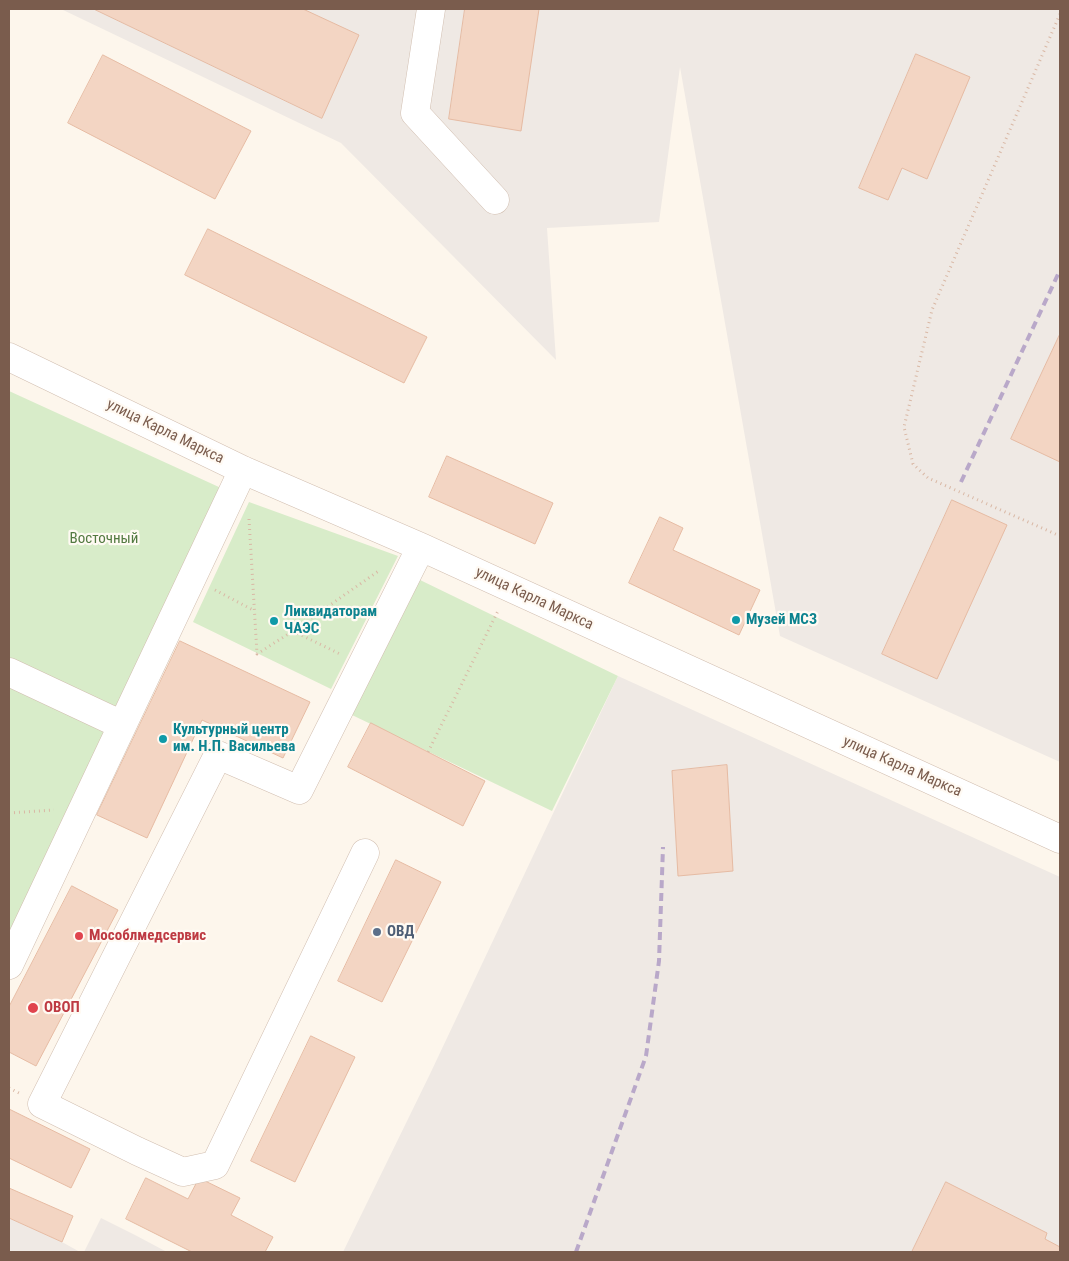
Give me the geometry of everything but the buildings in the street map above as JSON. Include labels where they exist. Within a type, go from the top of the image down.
[{"type":"street","points":[[431,9],[415,112],[495,200]]},
{"type":"street","name":"улица Карла Маркса","points":[[9,357],[244,470],[421,547],[1060,839]]},
{"type":"street","points":[[9,965],[244,470]]},
{"type":"street","points":[[365,852],[215,1165],[183,1172],[42,1104],[218,755],[299,790],[421,547]]},
{"type":"street","points":[[9,672],[122,725]]},
{"type":"path","points":[[1060,14],[932,310],[904,427],[913,464],[928,478],[1060,536]]},
{"type":"path","points":[[249,512],[253,610],[257,654],[294,631],[382,568]]},
{"type":"path","points":[[210,587],[253,610]]},
{"type":"path","points":[[428,752],[502,603]]},
{"type":"path","points":[[294,631],[347,657]]},
{"type":"path","points":[[9,813],[82,808]]},
{"type":"shaded area","points":[[61,9],[1060,9],[1060,762],[780,636],[680,67],[659,222],[547,228],[556,360],[341,143]]},
{"type":"shaded area","points":[[618,676],[1060,877],[1060,1252],[343,1252],[430,1074]]},
{"type":"shaded area","points":[[9,1218],[62,1242],[80,1252],[9,1252]]},
{"type":"shaded area","points":[[101,1218],[135,1235],[167,1252],[84,1252]]},
{"type":"green space","name":"Восточный","points":[[9,391],[232,493],[9,951]]},
{"type":"green space","points":[[249,502],[398,556],[331,689],[193,622]]},
{"type":"green space","points":[[418,579],[618,676],[552,811],[352,715]]},
{"type":"railway","points":[[961,482],[1060,270]]},
{"type":"railway","points":[[576,1252],[646,1056],[659,961],[663,847]]},
{"type":"place","name":"Музей МСЗ","points":[[736,620]]},
{"type":"place","name":"Ликвидаторам ЧАЭС","points":[[274,621]]},
{"type":"place","name":"Культурный центр им. Н.П. Васильева","points":[[163,739]]},
{"type":"place","name":"ОВД","points":[[377,932]]},
{"type":"place","name":"Мособлмедсервис","points":[[79,936]]},
{"type":"place","name":"ОВОП","points":[[33,1008]]}]
